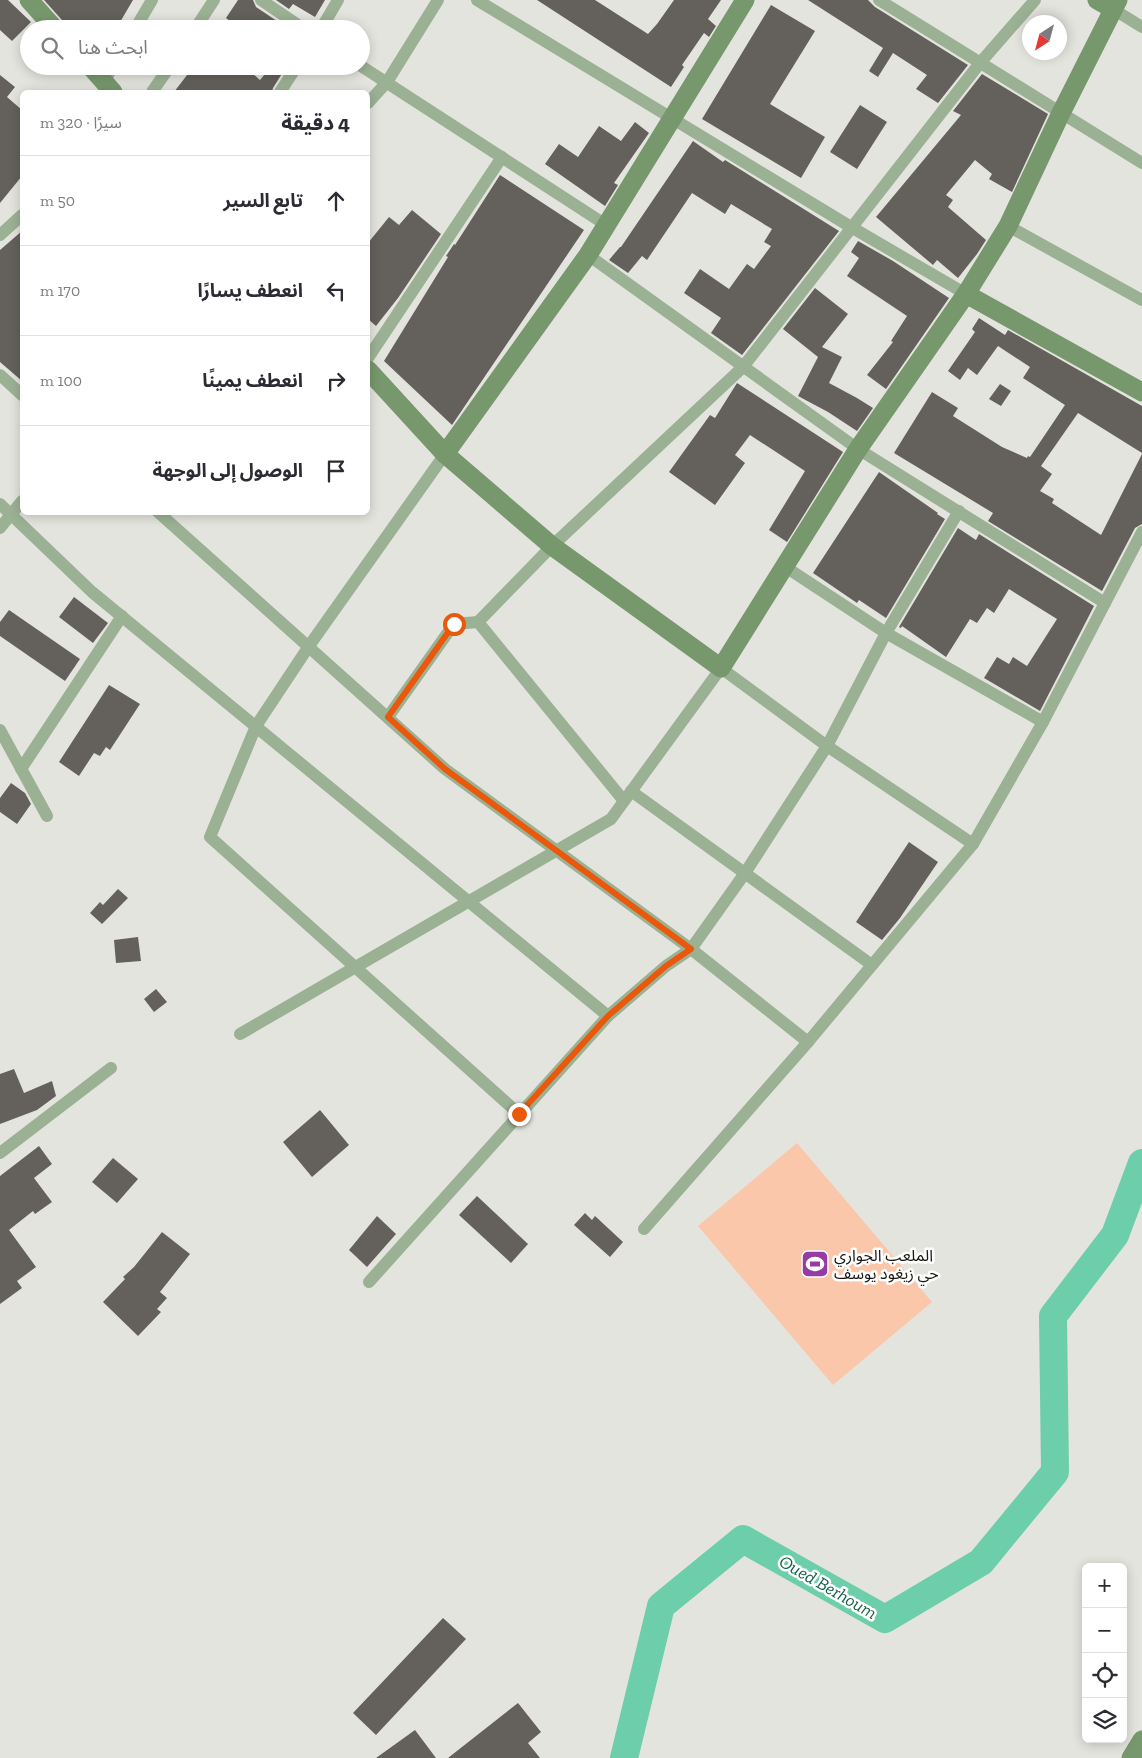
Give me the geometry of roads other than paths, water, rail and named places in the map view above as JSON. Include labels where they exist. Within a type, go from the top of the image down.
[{"type":"street","points":[[29,0],[47,20]]},
{"type":"street","points":[[140,20],[152,0]]},
{"type":"street","points":[[201,20],[214,0]]},
{"type":"street","points":[[261,0],[291,20]]},
{"type":"street","points":[[326,20],[338,0]]},
{"type":"street","points":[[370,101],[387,82],[438,0]]},
{"type":"street","points":[[477,0],[851,227],[966,294],[1142,392]]},
{"type":"street","points":[[519,1114],[210,836],[256,726],[309,646],[588,255],[673,119],[744,0]]},
{"type":"street","points":[[879,0],[1142,163]]},
{"type":"street","points":[[388,717],[454,624],[478,622],[552,546],[744,367],[980,63],[1035,0]]},
{"type":"street","points":[[1097,0],[1115,5],[1142,27]]},
{"type":"street","points":[[240,1034],[611,819],[721,668],[858,449],[966,294],[1008,226],[1061,113],[1115,5]]},
{"type":"street","points":[[370,72],[606,225]]},
{"type":"street","points":[[153,90],[164,75]]},
{"type":"street","points":[[281,90],[291,75]]},
{"type":"street","points":[[370,355],[502,157]]},
{"type":"street","points":[[0,235],[20,217]]},
{"type":"street","points":[[1008,226],[1142,300]]},
{"type":"street","points":[[588,255],[858,449],[1105,603]]},
{"type":"street","points":[[370,372],[445,454],[552,546],[827,746],[973,844]]},
{"type":"street","points":[[0,376],[20,393]]},
{"type":"street","points":[[0,504],[92,592],[608,1016]]},
{"type":"street","points":[[0,528],[20,504]]},
{"type":"street","points":[[369,1282],[608,1016],[666,966],[691,949],[746,873],[827,746],[886,633],[959,511]]},
{"type":"street","points":[[161,515],[445,769],[691,949],[808,1042]]},
{"type":"street","points":[[644,1229],[808,1042],[973,844],[1043,722],[1142,532]]},
{"type":"street","points":[[784,566],[886,633],[1043,722]]},
{"type":"street","points":[[21,768],[122,616]]},
{"type":"street","points":[[478,622],[627,796],[746,873],[872,966]]},
{"type":"street","points":[[0,730],[47,816]]},
{"type":"street","points":[[0,1153],[111,1068]]},
{"type":"street","points":[[1131,1758],[1142,1740]]},
{"type":"waterway","name":"Oued Berhoum","points":[[624,1758],[661,1606],[743,1539],[885,1619],[981,1562],[1055,1472],[1053,1316],[1115,1235],[1142,1163]]},
{"type":"place","name":"الملعب الجواري حي زيغود يوسف","points":[[815,1264]]}]
